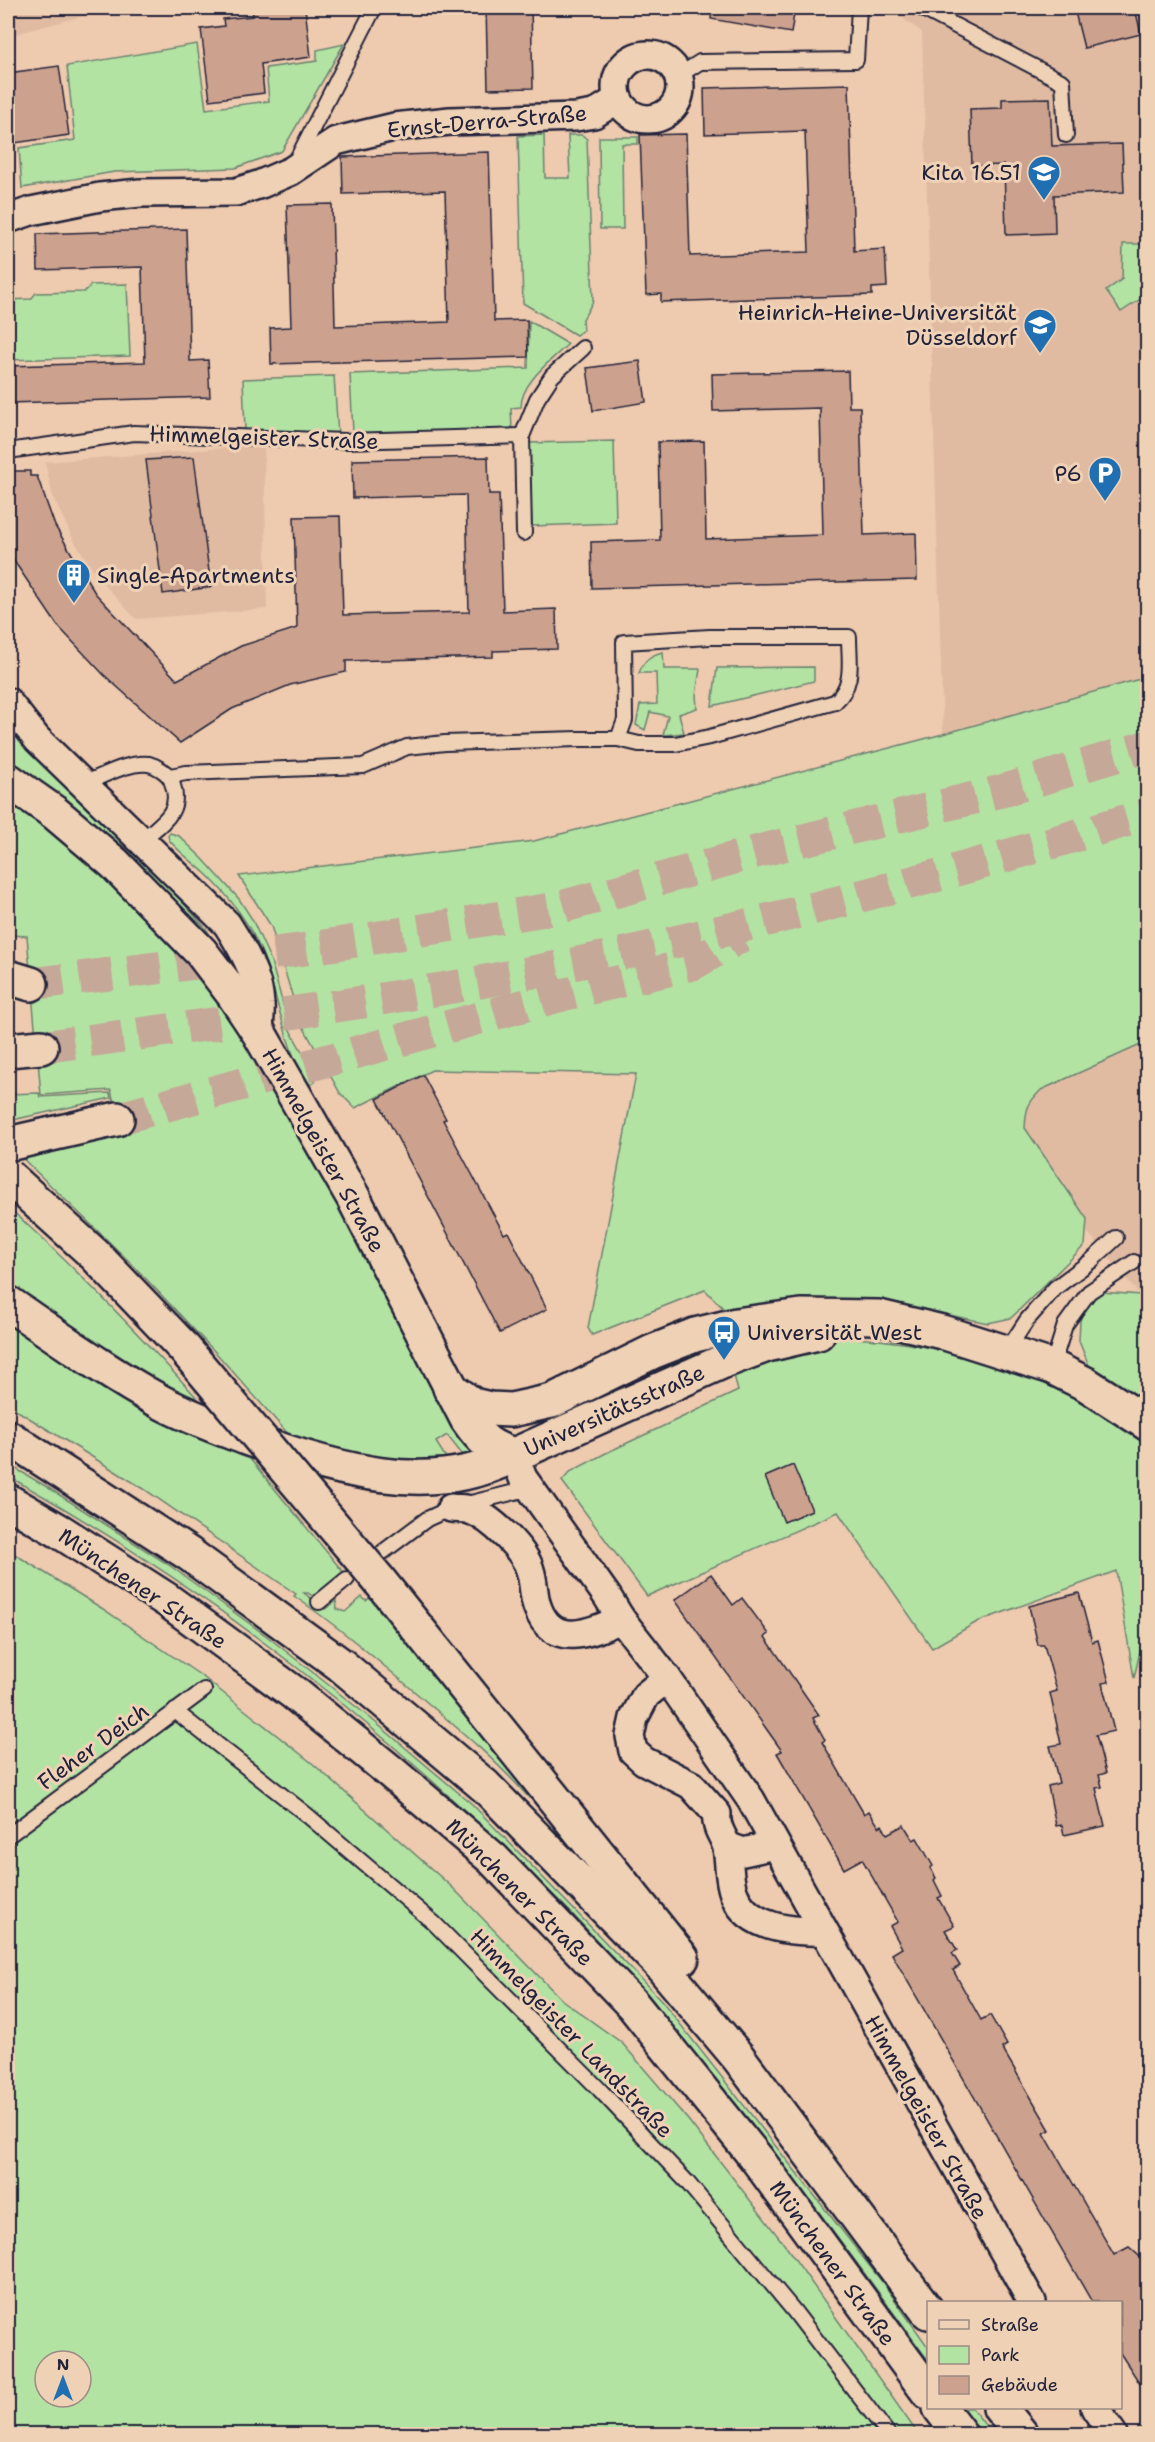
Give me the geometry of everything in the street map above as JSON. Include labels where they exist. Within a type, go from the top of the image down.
[{"type":"main road","points":[[8,780],[55,813],[106,856],[165,913],[208,961],[259,1033]]},
{"type":"main road","name":"Himmelgeister Straße","points":[[259,1033],[354,1197],[450,1388],[480,1438],[494,1449],[514,1455]]},
{"type":"main road","points":[[8,1050],[41,1047]]},
{"type":"main road","points":[[8,1144],[117,1119]]},
{"type":"main road","points":[[8,1176],[95,1255],[183,1347],[369,1570],[651,1921],[716,1998],[726,2014],[738,2057]]},
{"type":"main road","points":[[8,1303],[90,1358],[162,1402],[216,1427],[328,1465],[398,1476],[434,1478],[495,1465],[514,1455]]},
{"type":"main road","name":"Universitätsstraße","points":[[450,1388],[473,1405],[511,1410],[552,1401],[652,1352],[695,1335],[736,1325],[801,1317],[879,1317],[942,1332],[1052,1367],[1086,1384],[1148,1424]]},
{"type":"main road","name":"Universitätsstraße","points":[[514,1455],[724,1361],[802,1335],[841,1330],[942,1332]]},
{"type":"main road","name":"Universitätsstraße","points":[[514,1455],[523,1431],[537,1405]]},
{"type":"main road","name":"Münchener Straße","points":[[8,1437],[189,1554],[341,1665],[485,1786],[658,1962],[738,2057],[927,2311]]},
{"type":"main road","name":"Münchener Straße","points":[[8,1502],[61,1532],[167,1600],[294,1693],[492,1859],[633,2005],[757,2159],[927,2391]]},
{"type":"main road","points":[[941,2409],[960,2434]]},
{"type":"main road","points":[[1001,2409],[1021,2434]]},
{"type":"street","name":"Ernst-Derra-Straße","points":[[648,55],[660,58],[670,63],[678,76],[680,91],[678,100],[666,114],[656,119],[633,116],[623,108],[618,99],[616,87],[619,74],[627,63],[638,57],[648,55]]},
{"type":"street","name":"Ernst-Derra-Straße","points":[[8,219],[100,197],[140,193],[236,192],[291,171],[336,141],[384,130],[450,121],[576,117],[594,114],[618,99]]},
{"type":"street","name":"Himmelgeister Straße","points":[[8,702],[37,739],[206,901],[227,924],[240,944],[260,1002],[259,1033]]},
{"type":"street","name":"Himmelgeister Straße","points":[[514,1455],[523,1478],[621,1619],[667,1678],[751,1800],[1031,2301]]},
{"type":"street","points":[[451,1508],[470,1510],[514,1542],[525,1556],[531,1571],[532,1587],[543,1622],[555,1631],[569,1635],[594,1631],[621,1619]]},
{"type":"street","points":[[667,1678],[646,1695],[634,1718],[630,1736],[633,1751],[644,1761],[691,1785],[717,1814]]},
{"type":"street","points":[[751,1800],[727,1805],[717,1814],[716,1824],[727,1846],[733,1893],[740,1907],[766,1924],[797,1931],[823,1931]]},
{"type":"street","points":[[727,1846],[743,1852],[775,1845]]},
{"type":"street","points":[[1096,2409],[1113,2434]]},
{"type":"lane","points":[[291,171],[374,8]]},
{"type":"lane","points":[[678,76],[700,62],[856,60],[859,8]]},
{"type":"lane","points":[[921,8],[1063,82],[1066,135]]},
{"type":"lane","points":[[524,533],[522,436],[537,399],[552,376],[583,348]]},
{"type":"lane","name":"Himmelgeister Straße","points":[[8,451],[134,433],[345,441],[522,436]]},
{"type":"lane","points":[[170,776],[186,773],[363,766],[407,747],[445,743],[618,739],[639,744],[675,744],[710,737],[835,702],[845,693],[849,679],[849,637],[710,637],[624,642],[625,720],[618,739]]},
{"type":"lane","points":[[83,784],[138,765],[150,764],[170,776],[175,788],[176,805],[169,817],[142,840]]},
{"type":"lane","points":[[1006,1352],[1027,1320],[1055,1288],[1091,1261],[1116,1238]]},
{"type":"lane","points":[[1052,1367],[1065,1325],[1089,1292],[1134,1262]]},
{"type":"lane","points":[[319,1602],[369,1570],[427,1519],[451,1508],[531,1488]]},
{"type":"lane","name":"Fleher Deich","points":[[8,1836],[204,1690]]},
{"type":"lane","name":"Himmelgeister Landstraße","points":[[176,1711],[307,1815],[434,1923],[600,2090],[694,2190],[795,2311],[888,2434]]},
{"type":"shaded area","points":[[8,8],[113,8],[8,36]]},
{"type":"shaded area","name":"Heinrich-Heine-Universität Düsseldorf","points":[[888,8],[1147,8],[1147,677],[943,734],[922,32]]},
{"type":"shaded area","points":[[264,445],[267,609],[136,619],[100,580],[73,539],[53,497],[45,462]]},
{"type":"shaded area","points":[[1147,1029],[1147,1304],[982,1104]]},
{"type":"green space","points":[[197,44],[206,109],[269,101],[266,68],[317,61],[317,50],[344,44],[282,151],[235,168],[114,172],[22,188],[19,148],[75,140],[67,66]]},
{"type":"green space","points":[[544,135],[545,178],[570,178],[568,135],[582,135],[587,139],[593,301],[582,321],[583,330],[576,335],[523,303],[518,136]]},
{"type":"green space","points":[[599,137],[638,137],[638,144],[622,144],[623,229],[600,229]]},
{"type":"green space","points":[[1123,244],[1147,244],[1148,294],[1121,312],[1106,291],[1122,279]]},
{"type":"green space","points":[[127,284],[130,356],[8,360],[8,300],[31,299],[36,293],[84,292],[91,285]]},
{"type":"green space","points":[[529,321],[568,344],[531,381],[522,398],[521,407],[511,408],[512,430],[353,433],[350,374],[528,368]]},
{"type":"green space","points":[[334,376],[338,435],[245,431],[243,379]]},
{"type":"green space","points":[[614,441],[616,523],[532,526],[529,443]]},
{"type":"green space","points":[[663,652],[664,669],[700,669],[696,695],[697,708],[679,714],[684,733],[663,735],[668,716],[650,712],[645,730],[636,725],[640,705],[657,704],[656,673],[639,673],[648,659]]},
{"type":"green space","points":[[814,667],[814,681],[712,706],[717,668]]},
{"type":"green space","points":[[1147,677],[1147,1042],[1041,1090],[1030,1103],[1025,1128],[1087,1219],[1085,1245],[1011,1318],[988,1323],[887,1302],[800,1301],[725,1310],[705,1290],[592,1335],[588,1328],[636,1074],[432,1070],[355,1108],[340,1093],[300,1021],[271,926],[239,876],[534,841],[943,734]]},
{"type":"green space","points":[[8,721],[147,862],[207,930],[222,954],[18,770],[8,764]]},
{"type":"green space","points":[[8,796],[103,869],[189,959],[243,1035],[306,1145],[459,1434],[471,1451],[471,1455],[465,1458],[447,1435],[436,1442],[448,1461],[386,1461],[298,1445],[217,1354],[132,1264],[21,1157],[121,1132],[111,1090],[41,1095],[27,936],[8,935]]},
{"type":"green space","points":[[170,833],[179,836],[203,859],[239,899],[252,919],[271,961],[290,1030],[315,1075],[316,1081],[311,1085],[304,1077],[290,1047],[269,973],[254,937],[241,914],[225,894],[169,840]]},
{"type":"green space","points":[[39,1093],[40,1097],[110,1093],[111,1098],[8,1121],[8,1094]]},
{"type":"green space","points":[[8,1207],[110,1305],[207,1409],[166,1389],[8,1288]]},
{"type":"green space","points":[[1101,1292],[1141,1295],[1147,1301],[1147,1402],[1090,1368],[1079,1341],[1080,1321],[1084,1309]]},
{"type":"green space","points":[[8,1315],[241,1448],[344,1573],[317,1599],[304,1593],[325,1609],[336,1601],[337,1609],[345,1612],[362,1597],[366,1601],[372,1596],[533,1796],[529,1798],[464,1734],[360,1646],[294,1596],[296,1594],[144,1489],[8,1405]]},
{"type":"green space","points":[[832,1337],[917,1345],[998,1366],[1037,1380],[1075,1398],[1147,1443],[1147,1620],[1134,1678],[1116,1571],[977,1622],[932,1648],[838,1512],[647,1596],[562,1481],[570,1472],[606,1453],[738,1391],[733,1371]]},
{"type":"green space","points":[[8,1464],[169,1565],[268,1637],[369,1717],[472,1804],[662,2001],[883,2283],[927,2346],[927,2359],[803,2191],[716,2080],[625,1972],[552,1894],[451,1798],[392,1746],[270,1647],[142,1557],[76,1515],[8,1476]]},
{"type":"green space","points":[[8,1550],[103,1609],[203,1677],[312,1763],[453,1888],[562,2000],[622,2043],[688,2120],[787,2248],[918,2434],[8,2434]]},
{"type":"green space","points":[[963,2409],[973,2409],[992,2434],[982,2434]]},
{"type":"building","points":[[252,8],[305,8],[311,57],[261,64],[264,93],[210,100],[201,29],[224,26],[223,19],[253,16]]},
{"type":"building","points":[[486,8],[531,8],[533,88],[488,89]]},
{"type":"building","points":[[712,8],[795,8],[791,33],[711,19]]},
{"type":"building","points":[[1074,8],[1135,8],[1141,34],[1084,48]]},
{"type":"building","points":[[59,66],[69,135],[8,144],[8,73]]},
{"type":"building","points":[[849,84],[854,251],[885,249],[887,287],[872,288],[872,295],[661,302],[661,294],[646,295],[640,135],[686,134],[690,256],[809,252],[805,131],[705,134],[704,88]]},
{"type":"building","points":[[1050,98],[1052,146],[1122,144],[1124,192],[1054,195],[1055,233],[1006,235],[1004,165],[972,166],[970,109],[1002,108],[1002,99]]},
{"type":"building","points":[[489,152],[494,321],[527,320],[528,357],[271,364],[270,328],[291,327],[287,205],[332,204],[335,326],[449,322],[445,191],[343,194],[342,157]]},
{"type":"building","points":[[186,229],[190,361],[208,360],[210,397],[8,403],[8,366],[145,362],[142,267],[38,270],[37,234]]},
{"type":"building","points":[[640,361],[646,402],[593,411],[587,368]]},
{"type":"building","points":[[848,371],[849,407],[860,407],[864,535],[916,533],[917,580],[592,588],[591,542],[660,540],[658,442],[704,441],[706,539],[823,535],[820,408],[713,411],[712,374]]},
{"type":"building","points":[[194,457],[211,587],[163,594],[146,460]]},
{"type":"building","points":[[488,457],[489,494],[499,494],[503,611],[556,609],[557,649],[493,651],[493,657],[346,661],[346,672],[290,685],[232,709],[180,743],[104,675],[57,625],[8,552],[8,471],[30,471],[30,476],[37,476],[55,526],[95,593],[177,680],[241,646],[297,628],[294,517],[340,516],[343,615],[469,612],[466,495],[353,498],[352,460]]},
{"type":"building","points":[[423,1075],[446,1119],[443,1120],[504,1234],[508,1232],[547,1309],[500,1333],[377,1099]]},
{"type":"building","points":[[793,1465],[812,1510],[784,1522],[765,1477]]},
{"type":"building","points":[[711,1574],[733,1605],[742,1598],[769,1634],[765,1637],[819,1715],[813,1718],[825,1740],[822,1742],[864,1814],[869,1811],[879,1827],[882,1825],[887,1834],[904,1825],[913,1840],[917,1838],[933,1866],[930,1868],[942,1896],[938,1898],[954,1926],[945,1930],[957,1950],[952,1953],[960,1966],[953,1970],[981,2020],[990,2015],[1007,2045],[1002,2048],[1050,2130],[1044,2133],[1114,2255],[1129,2247],[1148,2264],[1148,2396],[1122,2356],[1122,2301],[1091,2301],[892,1954],[902,1948],[890,1926],[898,1922],[862,1859],[844,1869],[777,1753],[782,1751],[675,1600]]},
{"type":"building","points":[[1079,1593],[1092,1642],[1098,1640],[1109,1682],[1102,1683],[1114,1731],[1096,1735],[1106,1773],[1099,1775],[1102,1787],[1096,1788],[1105,1826],[1064,1835],[1062,1825],[1056,1826],[1048,1786],[1059,1783],[1050,1746],[1061,1744],[1050,1693],[1057,1691],[1044,1645],[1038,1645],[1029,1606]]},
{"type":"tunnel","points":[[31,984],[306,949],[558,908],[763,850],[1002,791],[1148,746]]},
{"type":"tunnel","points":[[41,1047],[365,1002],[558,967],[707,935],[855,898],[1148,814]]},
{"type":"tunnel","points":[[117,1119],[562,995],[693,964],[741,936]]},
{"type":"place","name":"Kita 16.51","points":[[1044,201]]},
{"type":"place","name":"Heinrich-Heine-Universität Düsseldorf","points":[[1040,354]]},
{"type":"place","name":"P6","points":[[1105,502]]},
{"type":"place","name":"Single-Apartments","points":[[74,604]]},
{"type":"place","name":"Universität West","points":[[724,1361]]}]
